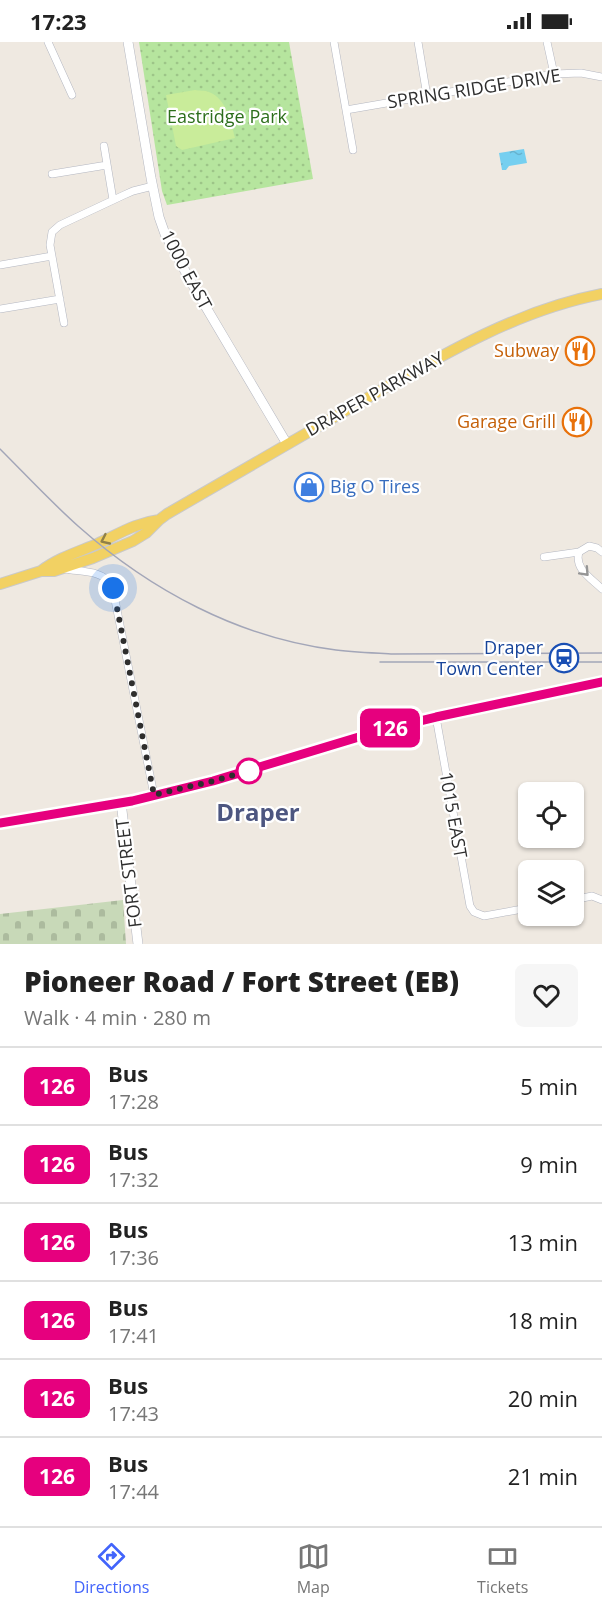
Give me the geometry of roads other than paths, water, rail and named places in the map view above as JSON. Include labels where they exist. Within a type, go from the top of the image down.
[{"type":"main road","name":"DRAPER PARKWAY","points":[[0,584],[41,572],[63,569],[133,541],[146,533],[159,520],[286,444],[487,332],[551,307],[602,294]]},
{"type":"main road","name":"DRAPER PARKWAY","points":[[41,572],[52,563],[142,522],[159,520]]},
{"type":"street","points":[[48,42],[72,95]]},
{"type":"street","name":"1000 EAST","points":[[128,42],[159,217],[173,251],[286,444]]},
{"type":"street","points":[[334,42],[353,150]]},
{"type":"street","points":[[418,42],[426,96]]},
{"type":"street","points":[[547,42],[554,74]]},
{"type":"street","name":"SPRING RIDGE DRIVE","points":[[346,110],[554,74],[581,73],[602,77]]},
{"type":"street","points":[[104,146],[113,200]]},
{"type":"street","points":[[52,174],[107,165]]},
{"type":"street","points":[[64,323],[52,256],[51,236],[55,229],[133,191],[153,186]]},
{"type":"street","points":[[0,265],[52,256]]},
{"type":"street","points":[[0,309],[60,299]]},
{"type":"street","points":[[544,557],[579,552],[589,546],[601,550]]},
{"type":"street","points":[[579,552],[577,563],[602,589]]},
{"type":"street","points":[[63,569],[100,574],[110,582],[115,594],[154,795]]},
{"type":"street","points":[[0,823],[154,795],[213,781],[382,730],[602,682]]},
{"type":"street","name":"1015 EAST","points":[[436,717],[469,902],[474,912],[484,916],[518,910]]},
{"type":"street","name":"FORT STREET","points":[[121,802],[138,944]]},
{"type":"street","points":[[584,898],[592,897],[601,900]]},
{"type":"water","points":[[524,149],[527,163],[509,166],[506,170],[502,170],[499,153]]},
{"type":"tram line","points":[[0,449],[78,526],[135,571],[198,608],[265,635],[336,650],[391,654],[602,653]]},
{"type":"tram line","points":[[380,662],[602,662]]},
{"type":"place","name":"Subway","points":[[580,351]]},
{"type":"place","name":"Garage Grill","points":[[577,422]]},
{"type":"place","name":"Big O Tires","points":[[309,487]]},
{"type":"place","name":"Draper Town Center","points":[[564,658]]},
{"type":"district","name":"Draper","points":[[258,813]]},
{"type":"park label","name":"Eastridge Park","points":[[227,117]]}]
